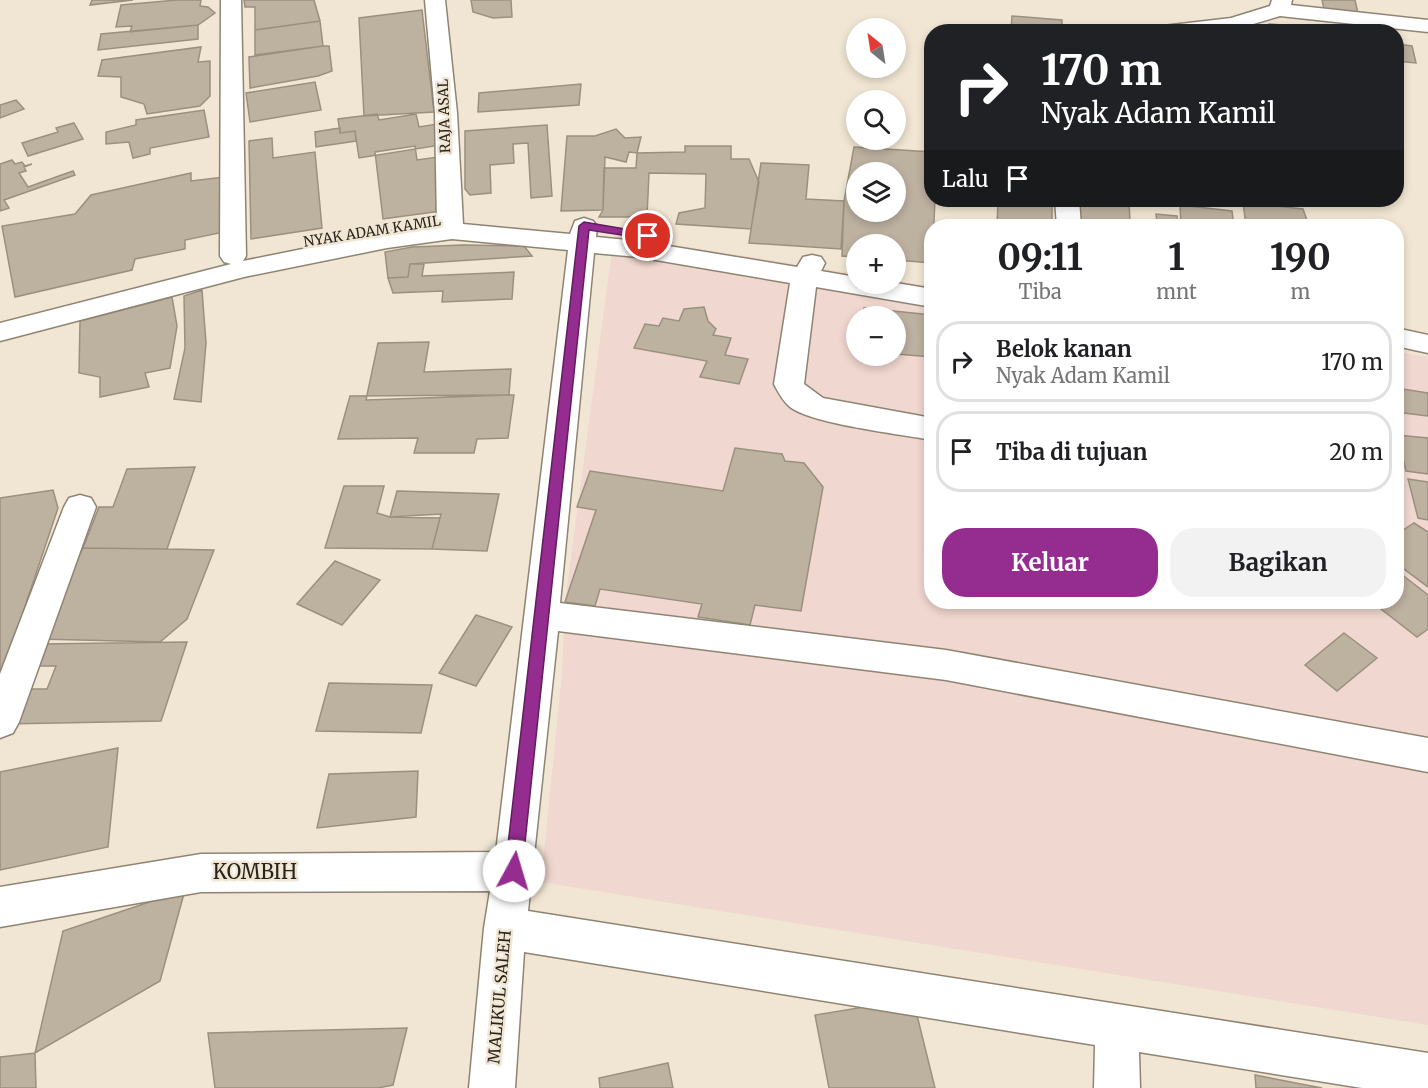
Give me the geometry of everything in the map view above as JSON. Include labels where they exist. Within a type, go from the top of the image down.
[{"type":"street","points":[[231,0],[232,256]]},
{"type":"street","name":"RAJA ASAL","points":[[435,0],[447,113],[450,225]]},
{"type":"street","points":[[1233,24],[1281,5],[1428,26]]},
{"type":"street","points":[[0,332],[243,269],[315,247],[387,240],[450,225],[583,234],[638,249],[808,271],[924,296]]},
{"type":"street","name":"MALIKUL SALEH","points":[[492,1088],[505,928],[514,871],[583,234]]},
{"type":"street","name":"NYAK ADAM KAMIL","points":[[0,315],[232,256],[315,247]]},
{"type":"street","points":[[808,271],[846,269]]},
{"type":"street","points":[[808,271],[789,384],[794,394],[803,402],[818,408],[924,428]]},
{"type":"street","points":[[906,275],[924,277]]},
{"type":"street","points":[[1404,339],[1428,344]]},
{"type":"street","points":[[1404,362],[1428,366]]},
{"type":"street","points":[[0,722],[80,507]]},
{"type":"street","points":[[541,615],[946,665],[1428,755]]},
{"type":"street","name":"KOMBIH","points":[[0,907],[201,873],[514,871]]},
{"type":"street","points":[[505,928],[1428,1076]]},
{"type":"street","points":[[1117,1027],[1117,1088]]},
{"type":"shaded area","points":[[614,235],[846,272],[846,294],[906,294],[906,282],[924,285],[924,609],[1404,609],[1404,353],[1428,357],[1428,1025],[541,882],[562,673],[565,602]]},
{"type":"building","points":[[92,0],[133,0],[90,5]]},
{"type":"building","points":[[201,0],[200,6],[208,7],[215,13],[198,25],[130,32],[132,26],[116,27],[121,5]]},
{"type":"building","points":[[244,0],[314,0],[320,21],[255,30],[255,7],[245,7]]},
{"type":"building","points":[[471,0],[511,0],[512,17],[493,18],[473,12]]},
{"type":"building","points":[[1322,0],[1355,0],[1358,13],[1324,9]]},
{"type":"building","points":[[422,10],[434,112],[364,116],[359,18]]},
{"type":"building","points":[[1012,16],[1062,20],[1062,24],[1012,24]]},
{"type":"building","points":[[320,21],[323,46],[255,55],[255,30]]},
{"type":"building","points":[[198,25],[198,39],[98,50],[101,34]]},
{"type":"building","points":[[1404,45],[1412,46],[1416,63],[1404,62]]},
{"type":"building","points":[[329,46],[332,71],[318,76],[250,88],[249,57]]},
{"type":"building","points":[[201,47],[198,62],[210,61],[210,96],[200,106],[147,114],[144,104],[121,97],[121,77],[98,76],[102,60]]},
{"type":"building","points":[[315,82],[321,110],[250,122],[246,93]]},
{"type":"building","points":[[581,84],[579,105],[478,112],[479,93]]},
{"type":"building","points":[[16,100],[24,109],[0,118],[0,105]]},
{"type":"building","points":[[204,110],[209,137],[150,148],[150,154],[133,158],[129,142],[106,144],[106,132],[136,125],[136,120]]},
{"type":"building","points":[[377,114],[379,120],[416,114],[419,127],[437,124],[441,145],[359,158],[355,131],[340,133],[338,119]]},
{"type":"building","points":[[74,123],[83,139],[28,156],[22,143],[58,132],[56,128]]},
{"type":"building","points":[[547,125],[552,196],[531,198],[528,143],[513,144],[514,163],[490,165],[491,193],[470,195],[465,189],[465,131]]},
{"type":"building","points":[[340,128],[340,133],[355,131],[356,141],[316,147],[315,132]]},
{"type":"building","points":[[616,129],[625,138],[641,137],[637,153],[629,152],[626,162],[605,157],[603,210],[561,211],[567,136],[595,136]]},
{"type":"building","points":[[272,138],[273,158],[315,152],[322,228],[251,239],[249,141]]},
{"type":"building","points":[[415,146],[417,160],[438,157],[448,210],[383,219],[375,152]]},
{"type":"building","points":[[685,146],[731,146],[731,159],[749,159],[759,182],[751,229],[676,224],[679,213],[705,208],[706,174],[649,173],[647,217],[599,217],[603,210],[604,168],[636,168],[637,153],[685,152]]},
{"type":"building","points":[[853,150],[924,151],[924,207],[935,207],[934,219],[924,219],[924,262],[906,261],[906,234],[846,234],[846,256],[842,256],[846,190],[846,222],[906,222],[906,162],[851,162]]},
{"type":"building","points":[[12,160],[15,164],[22,162],[25,166],[32,164],[24,167],[26,171],[19,173],[28,187],[73,171],[75,175],[4,200],[9,208],[0,211],[0,164]]},
{"type":"building","points":[[761,163],[809,165],[806,199],[844,201],[841,249],[749,243]]},
{"type":"building","points":[[191,173],[191,181],[224,177],[224,232],[185,240],[185,249],[135,259],[132,270],[15,297],[2,226],[75,214],[91,195]]},
{"type":"building","points":[[998,207],[1052,207],[1052,219],[997,219]]},
{"type":"building","points":[[1074,207],[1129,207],[1130,219],[1075,219]]},
{"type":"building","points":[[1180,207],[1232,211],[1233,219],[1181,219]]},
{"type":"building","points":[[1244,207],[1303,209],[1307,219],[1245,219]]},
{"type":"building","points":[[1156,214],[1177,216],[1177,219],[1157,219]]},
{"type":"building","points":[[524,246],[532,256],[410,264],[408,277],[388,278],[385,252],[412,247]]},
{"type":"building","points":[[410,264],[424,264],[422,276],[514,272],[512,299],[442,302],[443,291],[393,293],[388,278],[408,277]]},
{"type":"building","points":[[202,290],[206,343],[201,402],[174,399],[185,348],[184,296]]},
{"type":"building","points":[[172,297],[177,326],[170,368],[145,373],[149,387],[100,397],[100,377],[79,373],[80,321]]},
{"type":"building","points":[[704,307],[708,321],[716,329],[713,335],[731,338],[725,355],[748,359],[739,384],[700,377],[707,361],[634,348],[645,324],[659,326],[663,318],[679,321],[684,309]]},
{"type":"building","points":[[906,312],[924,314],[924,356],[906,355]]},
{"type":"building","points":[[429,342],[424,372],[511,369],[509,395],[366,400],[378,343]]},
{"type":"building","points":[[1404,389],[1428,393],[1428,416],[1404,413]]},
{"type":"building","points":[[514,395],[508,438],[477,439],[474,453],[414,453],[418,438],[338,439],[350,396]]},
{"type":"building","points":[[1404,436],[1428,438],[1428,474],[1406,471]]},
{"type":"building","points":[[735,448],[782,454],[785,461],[804,463],[823,487],[801,611],[755,605],[750,625],[698,617],[702,604],[600,589],[595,606],[565,602],[596,510],[577,507],[590,471],[723,491]]},
{"type":"building","points":[[195,467],[167,549],[83,548],[99,507],[113,507],[127,469]]},
{"type":"building","points":[[1408,479],[1428,482],[1428,520],[1418,518]]},
{"type":"building","points":[[344,486],[384,486],[377,513],[390,517],[441,514],[432,549],[325,548]]},
{"type":"building","points":[[53,490],[58,508],[0,681],[0,498]]},
{"type":"building","points":[[397,491],[499,494],[487,551],[432,549],[440,518],[390,517]]},
{"type":"building","points":[[1414,523],[1428,532],[1428,587],[1404,569],[1404,530]]},
{"type":"building","points":[[83,548],[214,550],[187,619],[160,642],[39,639]]},
{"type":"building","points":[[335,561],[380,580],[342,625],[297,604]]},
{"type":"building","points":[[1404,576],[1428,595],[1428,629],[1417,637],[1381,609],[1404,609]]},
{"type":"building","points":[[476,615],[512,627],[476,686],[439,673]]},
{"type":"building","points":[[1344,633],[1377,658],[1337,691],[1305,665]]},
{"type":"building","points":[[187,642],[161,721],[6,724],[21,689],[47,689],[56,666],[30,666],[39,644]]},
{"type":"building","points":[[329,683],[432,685],[421,733],[316,731]]},
{"type":"building","points":[[118,748],[108,847],[0,870],[0,772]]},
{"type":"building","points":[[418,771],[416,817],[317,828],[329,774]]},
{"type":"building","points":[[185,890],[160,981],[35,1053],[63,931]]},
{"type":"building","points":[[913,999],[935,1088],[829,1088],[815,1015]]},
{"type":"building","points":[[407,1028],[393,1085],[378,1088],[215,1088],[208,1033]]},
{"type":"building","points":[[35,1053],[36,1088],[0,1088],[0,1057]]},
{"type":"building","points":[[668,1063],[673,1088],[600,1088],[599,1078]]},
{"type":"building","points":[[1255,1075],[1322,1088],[1256,1088]]},
{"type":"route","points":[[514,871],[584,226],[648,236]]}]
